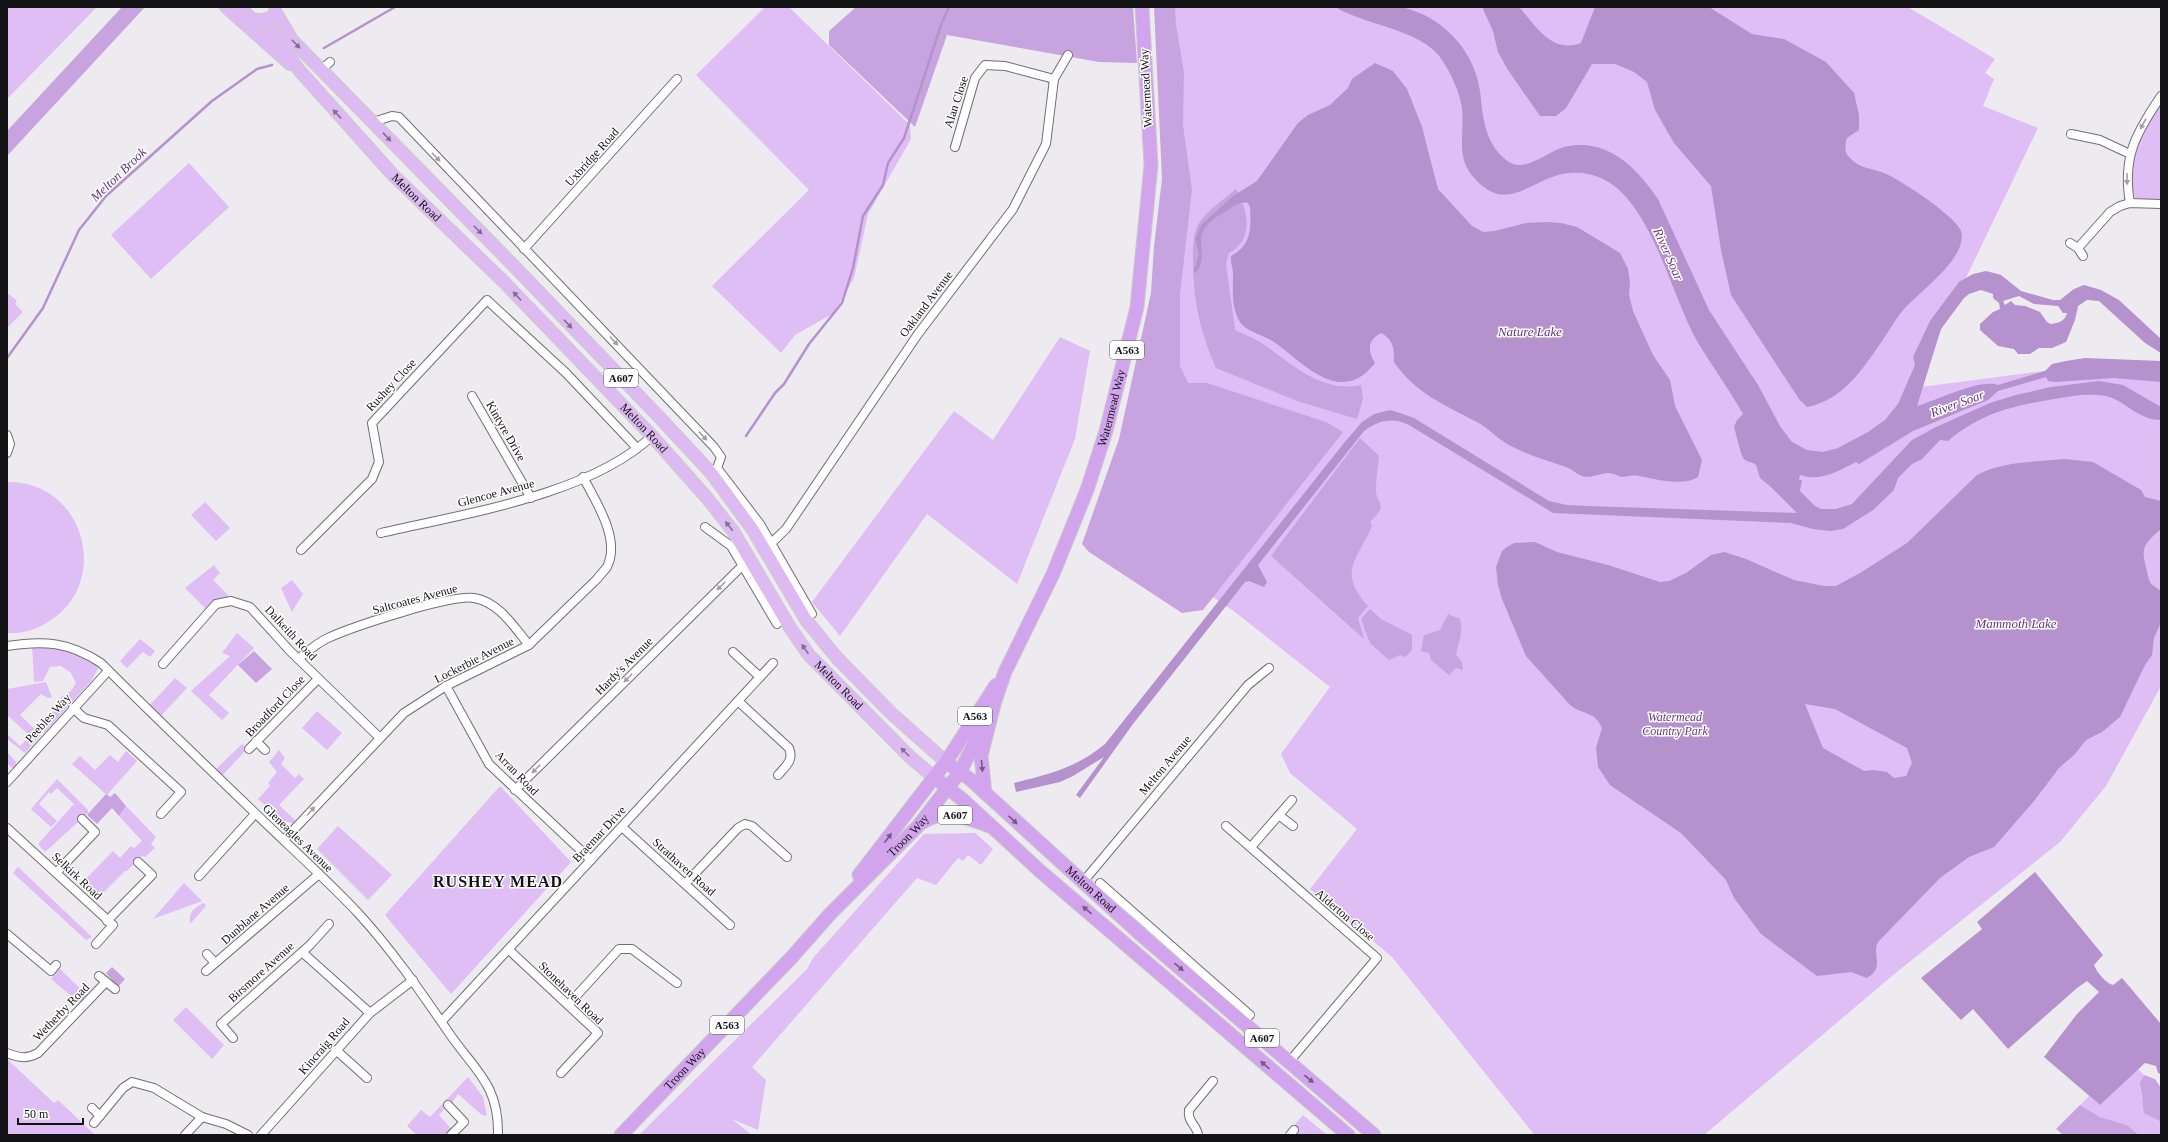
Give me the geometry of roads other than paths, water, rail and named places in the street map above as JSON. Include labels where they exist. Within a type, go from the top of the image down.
[{"type":"highway","name":"Watermead Way","points":[[949,788],[960,772],[995,701],[1006,672],[1053,574],[1087,490],[1106,431],[1137,307],[1150,165],[1142,7]]},
{"type":"highway","name":"Watermead Way","points":[[934,778],[1006,672]]},
{"type":"highway","name":"Watermead Way","points":[[985,793],[981,756],[995,701]]},
{"type":"highway","name":"Melton Road","points":[[946,762],[985,793],[1083,882],[1117,906],[1140,947],[1220,1026],[1344,1134]]},
{"type":"highway","name":"Melton Road","points":[[934,778],[949,788],[994,827],[1040,871],[1140,947],[1193,979],[1210,987],[1244,1022],[1374,1135]]},
{"type":"highway","name":"Troon Way","points":[[830,914],[934,778]]},
{"type":"highway","name":"Troon Way","points":[[621,1135],[792,957],[830,914],[918,826],[949,788]]},
{"type":"highway","name":"Melton Road","points":[[918,826],[934,816],[944,814],[955,815],[994,827]]},
{"type":"highway","points":[[1193,979],[1189,983],[1190,990],[1217,1016],[1220,1026]]},
{"type":"highway","name":"Melton Road","points":[[1356,1119],[1359,1130],[1364,1135]]},
{"type":"main road","points":[[226,7],[280,57],[299,70]]},
{"type":"main road","points":[[243,7],[248,16],[252,19],[263,20]]},
{"type":"main road","name":"Melton Road","points":[[276,9],[292,40],[326,66],[373,122],[410,161],[584,341],[714,471],[753,530],[768,547],[809,617],[851,673],[902,723],[946,762]]},
{"type":"main road","name":"A607","points":[[263,20],[276,9]]},
{"type":"main road","name":"Melton Road","points":[[263,20],[299,70],[393,175],[504,282],[610,391],[707,498],[733,531],[746,563],[809,655],[837,685],[910,757],[934,778]]},
{"type":"main road","points":[[393,175],[410,161]]},
{"type":"main road","points":[[584,341],[578,347],[579,351],[611,384],[610,391]]},
{"type":"main road","points":[[792,631],[809,617]]},
{"type":"street","name":"Oakland Avenue","points":[[768,547],[786,529],[918,334],[1013,209],[1046,144],[1054,79],[1068,56]]},
{"type":"street","name":"Alan Close","points":[[955,147],[975,78],[985,65],[1005,66],[1054,79]]},
{"type":"street","name":"Uxbridge Road","points":[[524,249],[677,79]]},
{"type":"street","points":[[2130,203],[2127,185],[2127,169],[2130,154],[2141,126],[2161,96]]},
{"type":"street","points":[[373,122],[392,116],[399,117],[714,447],[721,457],[714,471]]},
{"type":"street","points":[[2071,134],[2100,140],[2130,154]]},
{"type":"street","points":[[2078,248],[2110,212],[2120,206],[2130,203],[2161,204]]},
{"type":"street","points":[[2070,243],[2078,248],[2083,256]]},
{"type":"street","name":"Rushey Close","points":[[301,550],[372,479],[379,462],[372,423],[487,300],[566,373],[637,448]]},
{"type":"street","name":"Kintyre Drive","points":[[472,396],[531,498]]},
{"type":"street","points":[[7,435],[10,444],[7,453]]},
{"type":"street","name":"Glencoe Avenue","points":[[380,533],[531,498],[612,464],[637,448],[652,436]]},
{"type":"street","name":"Lockerbie Avenue","points":[[284,840],[379,737],[404,714],[446,686],[529,645],[570,606],[607,567],[610,554],[610,540],[597,504],[583,477]]},
{"type":"street","points":[[705,527],[731,546],[746,563],[777,624]]},
{"type":"street","name":"Hardy's Avenue","points":[[515,790],[746,563]]},
{"type":"street","name":"Saltcoates Avenue","points":[[298,659],[327,638],[385,618],[460,598],[475,598],[489,604],[503,613],[529,645]]},
{"type":"street","name":"Dalkeith Road","points":[[164,664],[216,604],[231,601],[250,607],[298,659],[379,737]]},
{"type":"street","name":"Gleneagles Avenue","points":[[7,646],[49,643],[66,646],[83,652],[108,671],[319,874],[359,914],[412,980],[449,1033],[476,1066],[492,1092],[497,1109],[498,1135]]},
{"type":"street","points":[[733,652],[760,677]]},
{"type":"street","name":"Braemar Drive","points":[[442,1021],[773,663]]},
{"type":"street","name":"Melton Avenue","points":[[1083,882],[1248,685],[1269,668]]},
{"type":"street","name":"Peebles Way","points":[[7,782],[108,671]]},
{"type":"street","name":"Broadford Close","points":[[249,749],[318,679]]},
{"type":"street","name":"Arran Road","points":[[446,686],[489,764],[591,860]]},
{"type":"street","points":[[738,701],[789,748],[792,754],[791,760],[778,775]]},
{"type":"street","points":[[73,708],[84,718],[108,725],[181,792],[161,814]]},
{"type":"street","points":[[256,741],[265,750]]},
{"type":"street","points":[[1251,847],[1280,816],[1292,800]]},
{"type":"street","points":[[199,876],[255,814]]},
{"type":"street","points":[[1280,816],[1293,826]]},
{"type":"street","points":[[56,873],[95,832],[82,819]]},
{"type":"street","points":[[685,884],[738,828],[745,824],[752,826],[787,857]]},
{"type":"street","name":"Alderton Close","points":[[1226,826],[1276,868],[1301,893],[1377,958],[1289,1062]]},
{"type":"street","name":"Strathaven Road","points":[[622,827],[730,925]]},
{"type":"street","name":"Selkirk Road","points":[[7,828],[107,921]]},
{"type":"street","points":[[96,944],[113,925],[107,921],[152,875],[138,862]]},
{"type":"street","name":"Dunblane Avenue","points":[[206,971],[319,874]]},
{"type":"street","points":[[1100,883],[1117,906],[1210,987]]},
{"type":"street","name":"Birsmore Avenue","points":[[233,1038],[221,1024],[302,952],[329,924]]},
{"type":"street","points":[[7,934],[51,971]]},
{"type":"street","points":[[568,1005],[619,949],[632,948],[677,983]]},
{"type":"street","name":"Stonehaven Road","points":[[508,950],[598,1033],[561,1073]]},
{"type":"street","points":[[302,952],[370,1013]]},
{"type":"street","points":[[207,954],[215,963]]},
{"type":"street","name":"Wetherby Road","points":[[99,976],[115,989]]},
{"type":"street","name":"Kincraig Road","points":[[261,1135],[370,1013],[412,980]]},
{"type":"street","name":"Wetherby Road","points":[[7,1053],[19,1057],[30,1058],[38,1053],[106,982]]},
{"type":"street","points":[[336,1050],[367,1078]]},
{"type":"street","points":[[1198,1135],[1198,1131],[1188,1116],[1192,1104],[1213,1081]]},
{"type":"street","points":[[94,1123],[123,1088],[132,1082],[154,1088],[202,1117],[226,1124],[248,1135]]},
{"type":"street","points":[[1206,1089],[1213,1094]]},
{"type":"street","points":[[448,1105],[464,1122],[452,1135]]},
{"type":"street","points":[[92,1108],[100,1116]]},
{"type":"street","points":[[185,1135],[202,1117]]},
{"type":"water","name":"River Soar","points":[[1336,7],[1400,7],[1415,11],[1442,26],[1463,48],[1471,61],[1477,76],[1484,120],[1489,137],[1499,153],[1513,164],[1528,164],[1564,147],[1579,145],[1594,146],[1607,151],[1619,157],[1630,166],[1658,199],[1709,310],[1758,385],[1780,426],[1792,442],[1807,450],[1823,452],[1838,448],[1868,432],[1885,420],[1898,404],[1915,365],[1913,357],[1930,321],[1959,282],[1973,274],[1986,271],[2001,275],[2021,291],[2053,300],[2060,300],[2074,289],[2084,285],[2101,290],[2119,300],[2161,339],[2161,353],[2145,343],[2099,301],[2087,300],[2078,306],[2075,320],[2066,342],[2052,348],[2039,348],[2030,354],[2018,354],[2014,349],[1998,346],[1980,330],[1980,324],[1993,312],[2000,309],[1999,303],[1993,298],[1993,294],[1981,290],[1969,294],[1964,298],[1941,329],[1917,406],[1970,387],[1981,384],[1998,385],[2045,371],[2052,364],[2085,358],[2161,361],[2161,382],[2114,378],[2055,382],[2048,381],[2046,377],[1998,391],[1988,400],[1913,431],[1859,464],[1856,462],[1836,472],[1822,476],[1808,477],[1800,475],[1799,480],[1802,480],[1800,491],[1815,506],[1821,509],[1836,509],[1852,504],[1912,440],[1936,427],[1990,403],[2016,395],[2051,387],[2099,381],[2123,385],[2161,407],[2161,420],[2145,417],[2113,398],[2093,395],[2074,396],[2039,402],[1998,412],[1985,417],[1960,431],[1948,441],[1940,440],[1922,459],[1912,464],[1898,478],[1894,490],[1873,510],[1843,529],[1830,531],[1813,529],[1791,523],[1553,513],[1409,425],[1391,420],[1380,422],[1364,431],[1258,565],[1267,582],[1264,587],[1249,581],[1245,582],[1133,724],[1080,798],[1076,795],[1104,757],[1073,776],[1060,782],[1016,792],[1014,783],[1051,773],[1073,765],[1105,744],[1344,443],[1362,422],[1374,414],[1390,410],[1414,418],[1549,501],[1567,505],[1797,513],[1760,478],[1756,465],[1746,461],[1743,458],[1734,427],[1737,420],[1743,414],[1697,341],[1687,322],[1658,250],[1646,227],[1633,206],[1618,189],[1596,176],[1584,173],[1572,173],[1555,176],[1516,193],[1507,195],[1497,194],[1487,189],[1477,181],[1465,164],[1462,146],[1463,119],[1461,102],[1454,82],[1440,57],[1423,42],[1413,37],[1343,12]],"holes":[[[2019,296],[2034,304],[2058,306],[2063,313],[2067,313],[2065,318],[2061,321],[2051,324],[2047,322],[2040,312],[2025,306],[2015,305],[2011,301],[2005,305],[2003,301]]]},
{"type":"water","points":[[1482,7],[1519,7],[1538,30],[1545,36],[1561,45],[1581,43],[1595,7],[1709,7],[1752,34],[1784,39],[1826,62],[1854,93],[1859,115],[1859,130],[1847,138],[1845,148],[1849,157],[1861,166],[1889,175],[1900,181],[1949,216],[1957,224],[1961,231],[1961,241],[1958,252],[1931,284],[1911,302],[1895,320],[1859,373],[1841,391],[1831,398],[1807,407],[1799,399],[1731,295],[1721,250],[1711,186],[1674,143],[1655,110],[1647,82],[1634,72],[1615,64],[1592,64],[1566,108],[1556,116],[1540,116],[1508,70],[1498,52],[1493,31]]},
{"type":"water","name":"Nature Lake","points":[[1375,63],[1393,71],[1407,89],[1422,127],[1438,189],[1472,226],[1483,232],[1495,231],[1526,223],[1561,223],[1577,227],[1620,253],[1628,269],[1630,282],[1629,295],[1633,311],[1653,355],[1670,380],[1675,406],[1702,460],[1698,477],[1692,480],[1677,482],[1637,476],[1621,477],[1609,473],[1585,477],[1568,468],[1516,449],[1505,443],[1481,424],[1442,404],[1421,391],[1394,362],[1394,353],[1391,342],[1381,333],[1373,339],[1370,346],[1372,359],[1375,363],[1362,376],[1349,382],[1335,381],[1322,377],[1274,342],[1246,328],[1237,316],[1233,298],[1233,271],[1231,256],[1243,247],[1249,235],[1250,207],[1248,203],[1240,203],[1214,219],[1206,226],[1201,236],[1201,262],[1195,274],[1194,270],[1199,254],[1195,239],[1201,225],[1233,196],[1257,181],[1298,123],[1308,115],[1330,105],[1348,88],[1352,79]]},
{"type":"water","name":"Mammoth Lake","points":[[2064,459],[2093,462],[2141,490],[2145,497],[2161,501],[2161,529],[2148,541],[2144,552],[2149,580],[2151,584],[2161,591],[2161,622],[2154,638],[2152,655],[2145,665],[2120,717],[2102,732],[2086,740],[2075,754],[2059,768],[2034,801],[1994,847],[1969,857],[1940,878],[1878,942],[1876,947],[1876,969],[1873,974],[1867,978],[1851,972],[1817,976],[1761,934],[1734,898],[1726,880],[1681,833],[1610,785],[1598,767],[1596,748],[1602,728],[1599,722],[1596,718],[1570,705],[1526,656],[1502,599],[1498,585],[1496,567],[1502,551],[1514,543],[1535,542],[1557,552],[1608,565],[1660,582],[1669,581],[1686,573],[1711,555],[1724,552],[1746,559],[1794,580],[1824,586],[1836,586],[1860,573],[1907,543],[1977,475],[1997,467]],"holes":[[[1805,704],[1835,709],[1907,748],[1912,763],[1906,776],[1894,778],[1887,772],[1873,770],[1864,771],[1823,748]]]},
{"type":"water","points":[[2035,872],[2103,955],[2094,965],[2099,974],[2113,985],[2122,978],[2161,1024],[2161,1074],[2158,1073],[2156,1066],[2145,1063],[2100,1105],[2044,1057],[2077,1014],[2099,992],[2087,981],[2077,988],[2008,1049],[1973,1009],[1961,1020],[1921,978],[1982,929],[1977,922]]},
{"type":"waterway","name":"Melton Brook","points":[[324,48],[395,7]]},
{"type":"waterway","points":[[746,436],[775,393],[784,384],[809,344],[842,303],[853,268],[863,216],[883,185],[888,163],[904,138],[942,22],[949,7]]},
{"type":"waterway","name":"Melton Brook","points":[[7,358],[43,308],[79,230],[106,196],[212,101],[257,69],[272,65]]},
{"type":"district","name":"RUSHEY MEAD","points":[[498,881]]},
{"type":"park label","name":"Watermead Country Park","points":[[1675,724]]}]
